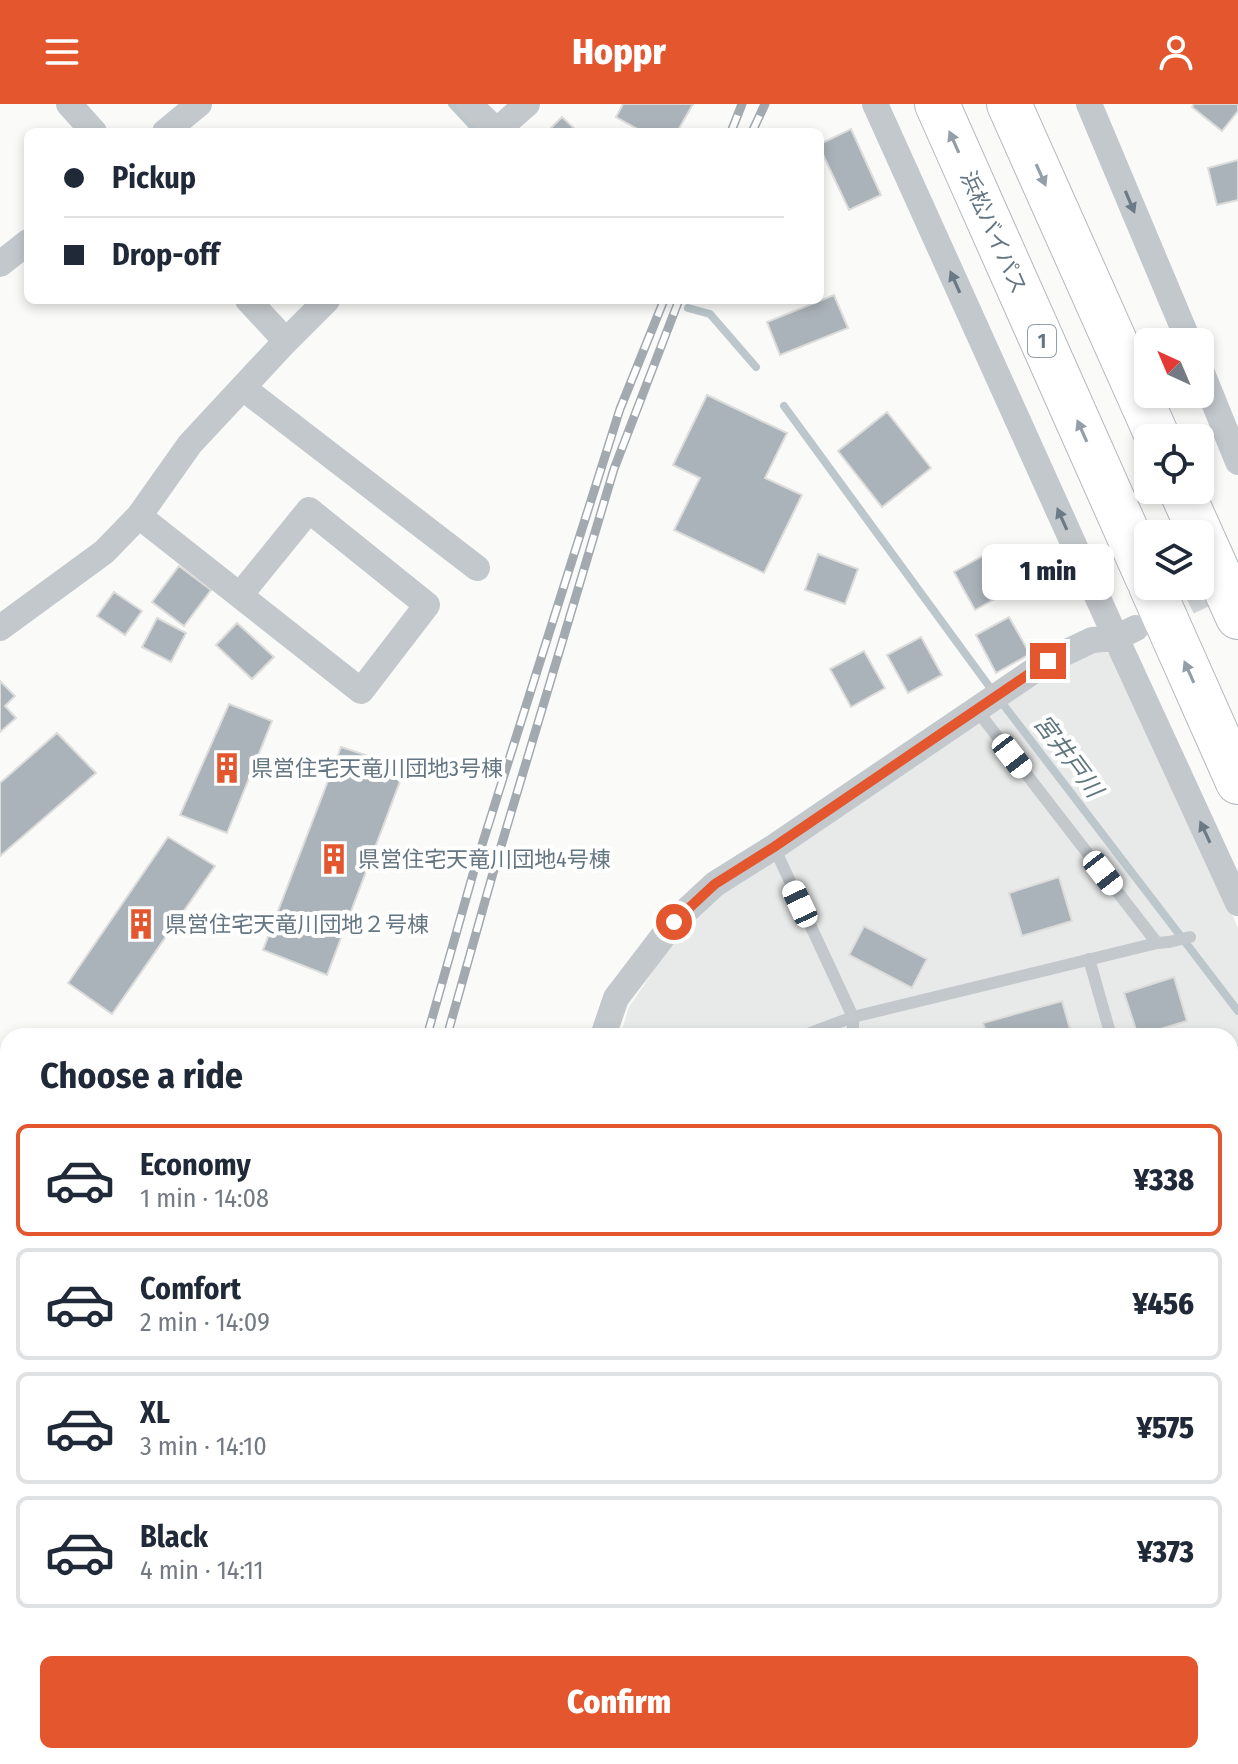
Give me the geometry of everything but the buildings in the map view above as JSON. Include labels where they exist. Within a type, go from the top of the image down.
[{"type":"highway","name":"浜松バイパス","points":[[937,104],[1134,547]]},
{"type":"highway","points":[[1009,104],[1152,424]]},
{"type":"highway","points":[[1187,504],[1238,617]]},
{"type":"highway","points":[[1157,600],[1238,782]]},
{"type":"street","points":[[69,104],[90,128]]},
{"type":"street","points":[[170,128],[199,104]]},
{"type":"street","points":[[469,104],[493,128]]},
{"type":"street","points":[[499,128],[527,104]]},
{"type":"street","points":[[875,104],[1126,633],[1238,903]]},
{"type":"street","points":[[1089,104],[1183,328]]},
{"type":"street","points":[[0,264],[24,245]]},
{"type":"street","points":[[252,304],[286,341]]},
{"type":"street","points":[[0,628],[104,552],[139,516],[190,444],[323,304]]},
{"type":"street","points":[[243,388],[477,568]]},
{"type":"street","points":[[1214,403],[1238,462]]},
{"type":"street","points":[[139,516],[361,691],[427,605],[309,510],[240,595]]},
{"type":"street","points":[[606,1028],[616,998],[674,922],[715,884],[1048,661],[1092,640],[1126,633]]},
{"type":"lane","points":[[979,707],[1163,943]]},
{"type":"lane","points":[[774,847],[853,1017],[853,1028]]},
{"type":"lane","points":[[823,1028],[853,1017],[1190,937]]},
{"type":"lane","points":[[1089,959],[1109,1028]]},
{"type":"shaded area","points":[[1098,648],[1122,660],[1238,928],[1238,1028],[622,1028],[629,1007],[670,946],[710,901],[1074,656]]},
{"type":"waterway","name":"宮井戸川","points":[[452,104],[474,128]]},
{"type":"waterway","name":"宮井戸川","points":[[688,308],[710,314],[756,367]]},
{"type":"waterway","name":"宮井戸川","points":[[784,406],[986,682],[1238,1011]]},
{"type":"tunnel","points":[[1153,619],[1233,580]]},
{"type":"railway","points":[[733,128],[742,104]]},
{"type":"railway","points":[[754,128],[765,104]]},
{"type":"railway","points":[[429,1028],[475,867],[620,409],[662,304]]},
{"type":"railway","points":[[449,1028],[614,469],[677,304]]},
{"type":"place","name":"県営住宅天竜川団地3号棟","points":[[227,768]]},
{"type":"place","name":"県営住宅天竜川団地4号棟","points":[[334,859]]},
{"type":"place","name":"県営住宅天竜川団地２号棟","points":[[141,924]]},
{"type":"route","points":[[674,922],[715,884],[1048,661]]}]
